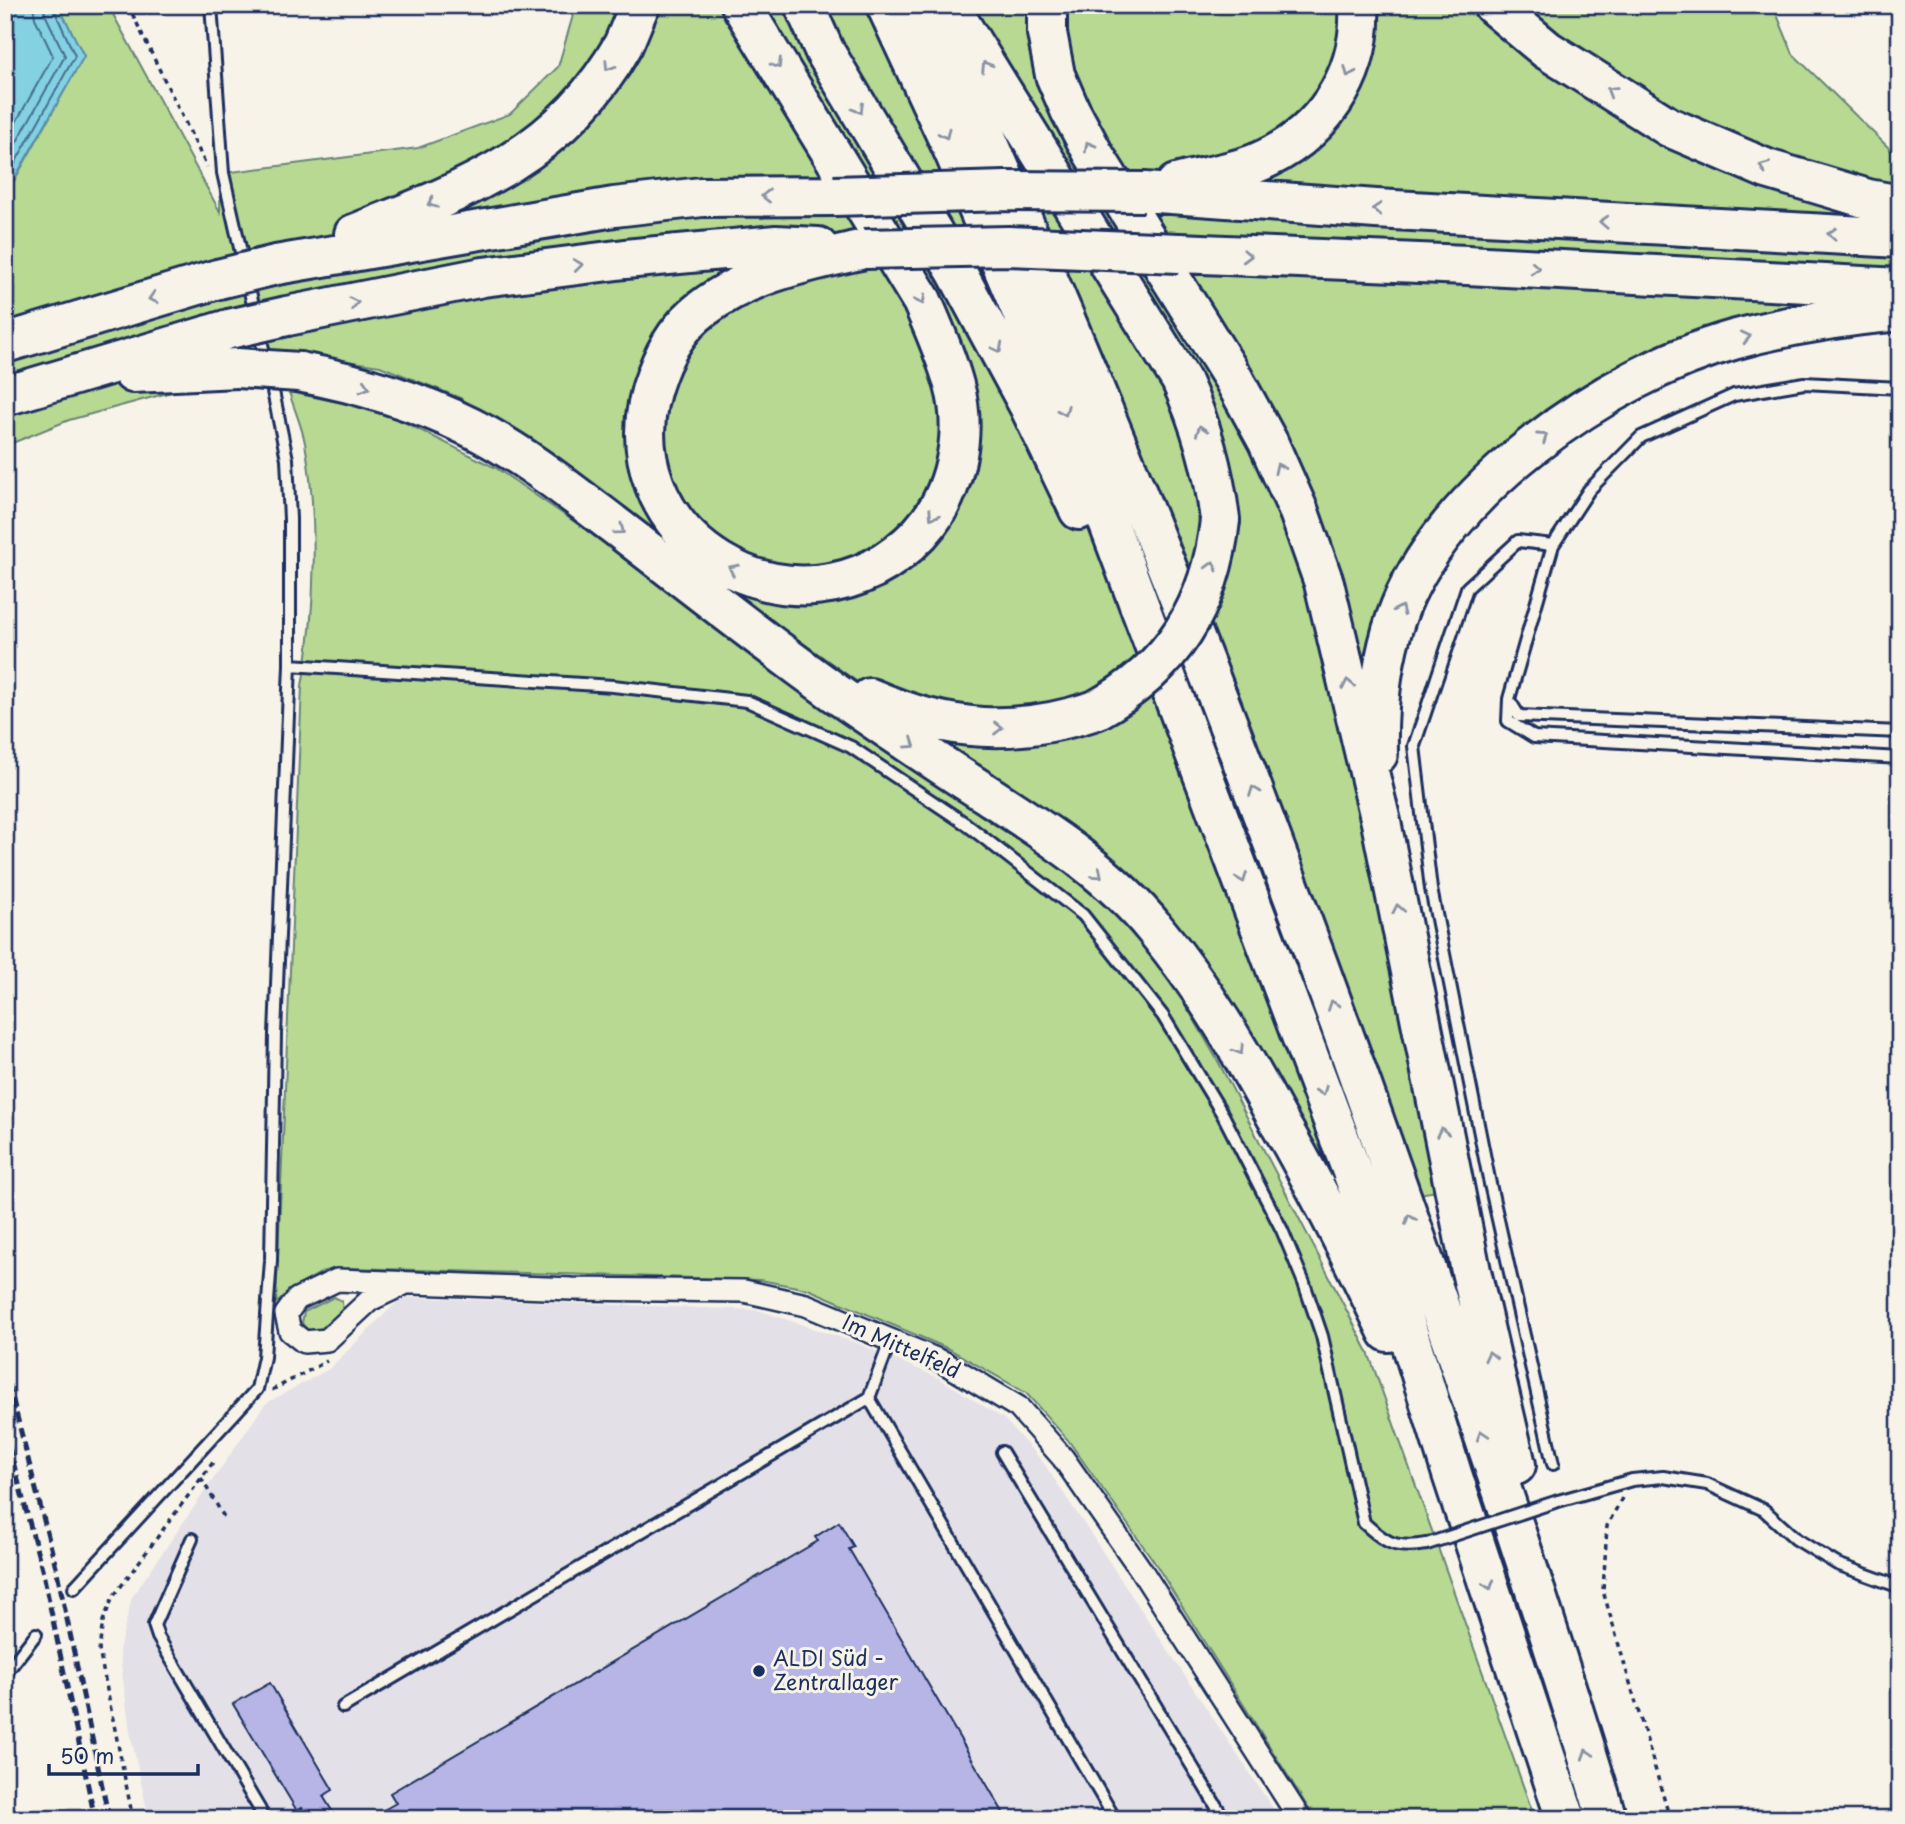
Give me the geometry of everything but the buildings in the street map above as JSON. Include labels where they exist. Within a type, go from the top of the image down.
[{"type":"highway","points":[[276,265],[472,186],[508,166],[541,142],[574,111],[598,82],[623,44],[639,5]]},
{"type":"highway","points":[[741,5],[922,301],[940,341],[955,387],[959,424],[956,462],[946,496],[929,523],[905,548],[879,566],[853,579],[822,586],[787,586],[751,578],[715,560],[689,538],[665,505],[649,465],[644,426],[649,393],[668,350],[680,331],[701,310],[743,285],[776,271],[864,249]]},
{"type":"highway","points":[[804,5],[825,52],[956,271],[1023,394],[1184,722]]},
{"type":"highway","points":[[886,5],[954,152],[1087,466],[1184,722],[1390,1275],[1452,1474],[1566,1819]]},
{"type":"highway","points":[[926,5],[988,138],[1064,314],[1121,451],[1272,835],[1426,1264],[1607,1819]]},
{"type":"highway","points":[[795,663],[906,713],[961,726],[1018,728],[1046,724],[1096,710],[1144,677],[1170,652],[1184,632],[1196,612],[1213,567],[1220,520],[1211,461],[1203,432],[1181,380],[949,5]]},
{"type":"highway","points":[[1046,5],[1047,33],[1055,75],[1070,110],[1093,153],[1233,378],[1268,442],[1299,512],[1324,583],[1381,822],[1471,1271],[1517,1470],[1557,1662]]},
{"type":"highway","points":[[1144,192],[1253,164],[1287,149],[1316,125],[1338,96],[1353,61],[1360,25],[1359,5]]},
{"type":"highway","points":[[1493,5],[1547,50],[1669,127],[1767,169],[1868,199],[1900,205]]},
{"type":"highway","points":[[5,343],[218,279],[276,265],[477,229],[702,197],[1006,191],[1144,192],[1376,209],[1900,238]]},
{"type":"highway","points":[[5,396],[229,329],[482,277],[625,259],[776,245],[864,249],[1008,246],[1466,265],[1900,288]]},
{"type":"highway","points":[[1381,822],[1379,699],[1385,657],[1396,616],[1420,568],[1447,530],[1493,479],[1538,440],[1600,398],[1671,363],[1731,340],[1794,326],[1900,311]]},
{"type":"highway","points":[[65,377],[237,368],[299,372],[406,399],[473,429],[546,474],[844,699],[1082,859],[1153,926],[1196,983],[1245,1059],[1352,1257],[1452,1474]]},
{"type":"street","name":"Im Mittelfeld","points":[[405,1283],[370,1300],[327,1340],[304,1342],[290,1331],[286,1314],[297,1299],[337,1280],[572,1289],[744,1291],[806,1305],[943,1362],[1018,1407],[1063,1458],[1141,1570],[1294,1815]]},
{"type":"lane","points":[[74,1588],[257,1389],[264,1357],[271,1259],[275,1034],[289,665],[290,519],[287,459],[223,173],[211,5]]},
{"type":"lane","points":[[1900,388],[1804,383],[1734,395],[1641,437],[1589,490],[1553,545],[1508,699],[1508,721],[1534,737],[1900,758]]},
{"type":"lane","points":[[1553,545],[1518,541],[1467,588],[1414,746],[1431,888],[1490,1184],[1553,1464]]},
{"type":"lane","points":[[289,665],[614,686],[747,701],[851,747],[976,832],[1083,915],[1163,1016],[1223,1115],[1282,1230],[1322,1336],[1364,1523],[1384,1542],[1408,1547],[1427,1544],[1558,1501],[1632,1480],[1663,1477],[1707,1485],[1764,1510],[1796,1539],[1837,1564],[1900,1587]]},
{"type":"lane","points":[[1508,699],[1519,716],[1900,732]]},
{"type":"lane","points":[[343,1707],[869,1398],[891,1339]]},
{"type":"lane","points":[[869,1398],[1115,1819]]},
{"type":"lane","points":[[1002,1452],[1224,1819]]},
{"type":"lane","points":[[192,1539],[154,1625],[158,1637],[260,1810],[261,1819]]},
{"type":"lane","points":[[5,1674],[36,1634]]},
{"type":"path","points":[[128,5],[212,178]]},
{"type":"path","points":[[257,1389],[272,1390],[329,1361],[327,1340]]},
{"type":"path","points":[[201,1478],[224,1517]]},
{"type":"path","points":[[1632,1480],[1608,1526],[1603,1591],[1670,1819]]},
{"type":"shaded area","points":[[402,1297],[758,1310],[857,1343],[939,1378],[1004,1419],[1043,1462],[1280,1819],[149,1819],[130,1732],[119,1650],[132,1597],[265,1404],[329,1369]]},
{"type":"green space","points":[[58,5],[108,5],[220,212],[221,157],[224,173],[418,148],[510,114],[558,67],[576,5],[1773,5],[1793,54],[1900,159],[1900,311],[1770,323],[1493,470],[1368,705],[1438,1191],[1345,1205],[1094,851],[460,398],[380,366],[311,356],[69,420],[5,446],[5,197],[84,56]]},
{"type":"green space","points":[[289,392],[382,411],[496,468],[840,704],[1084,878],[1145,934],[1219,1063],[1368,1352],[1535,1819],[1315,1819],[1153,1560],[1068,1440],[1026,1393],[949,1349],[808,1289],[760,1280],[351,1268],[324,1271],[276,1303],[302,686],[310,628],[314,565],[312,502],[304,437]]},
{"type":"green space","points":[[334,1297],[342,1301],[343,1313],[323,1330],[318,1332],[307,1329],[302,1323],[304,1312]]},
{"type":"water","points":[[5,5],[58,5],[84,56],[5,195]]},
{"type":"railway","points":[[5,1370],[56,1567],[109,1819]]},
{"type":"railway","points":[[5,1432],[43,1573],[95,1819]]},
{"type":"place","name":"ALDI Süd - Zentrallager","points":[[759,1671]]}]
